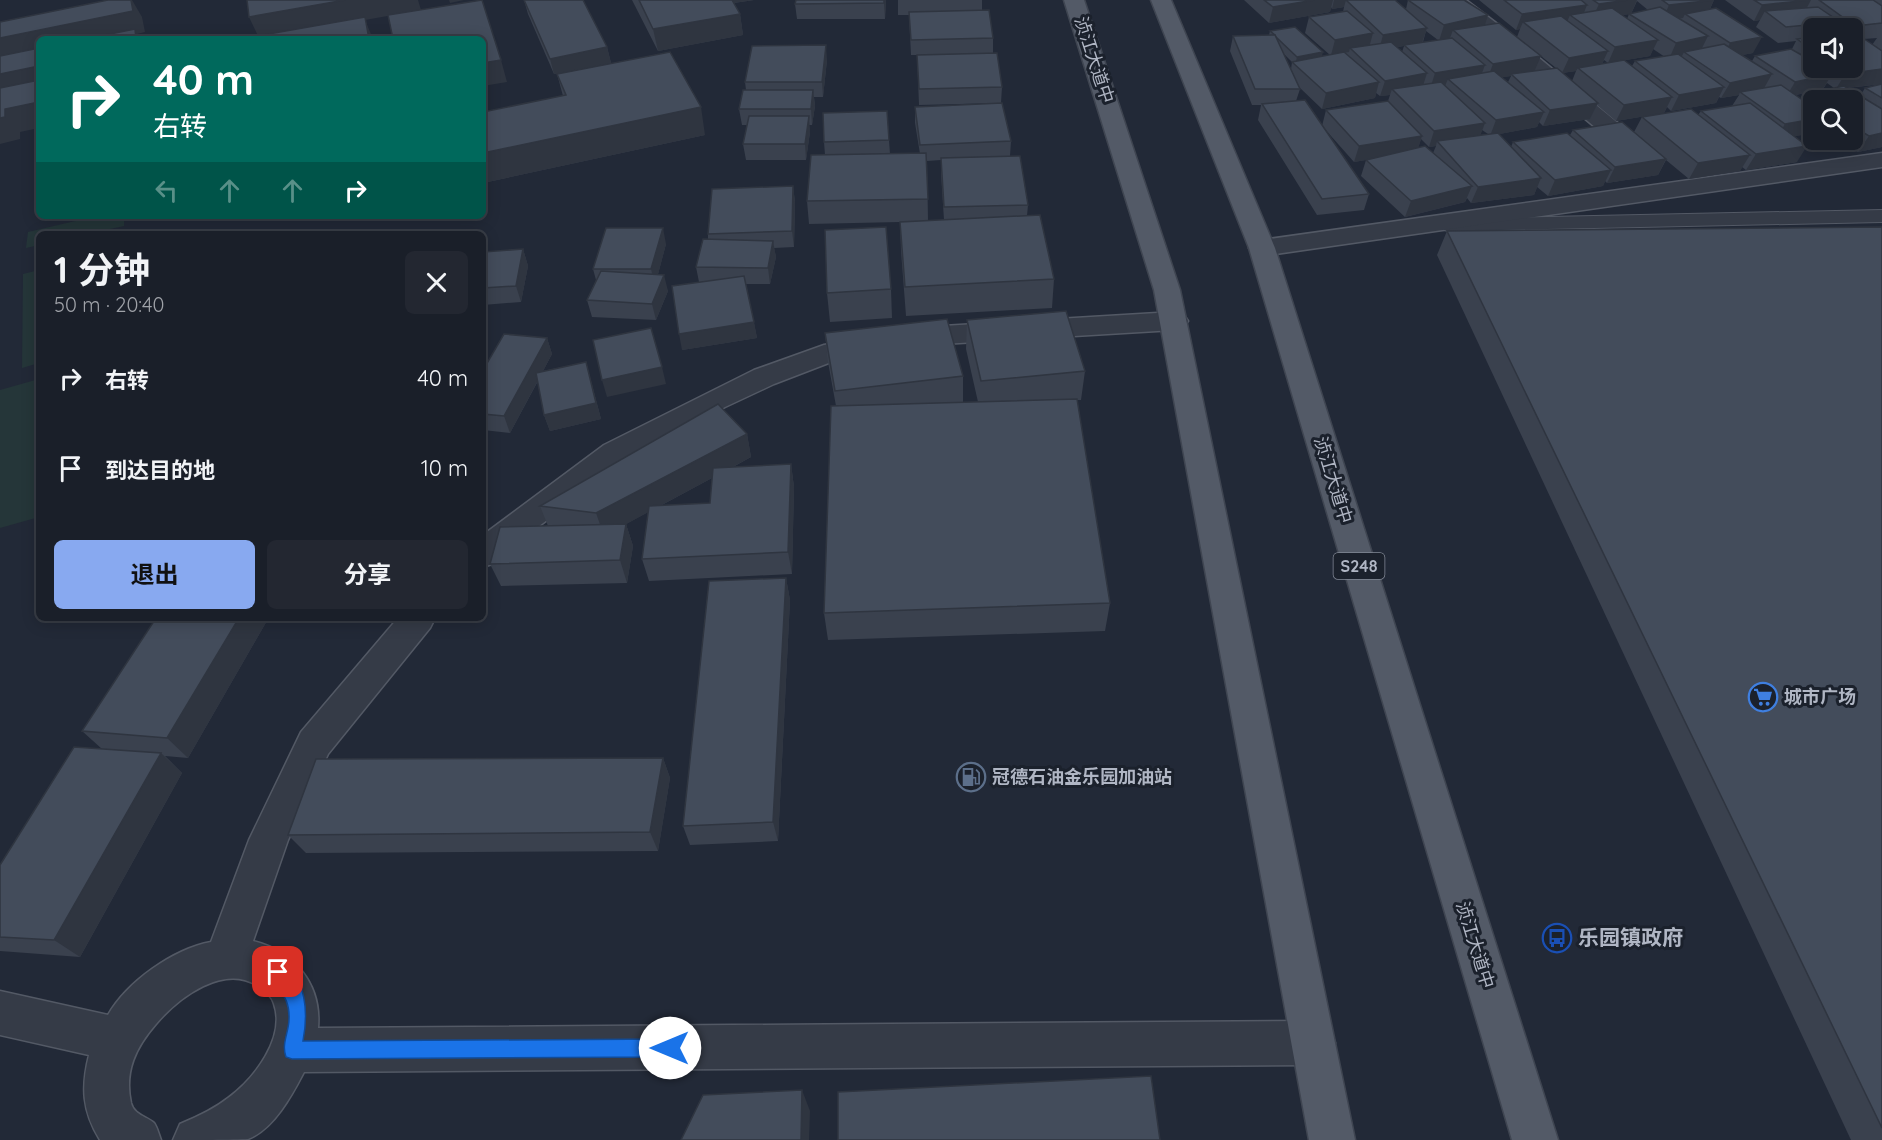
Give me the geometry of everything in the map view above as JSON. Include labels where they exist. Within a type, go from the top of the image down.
[{"type":"main road","name":"浈江大道中","points":[[1074,0],[1167,290],[1332,1140]]},
{"type":"main road","name":"浈江大道中","points":[[1161,0],[1262,248],[1535,1140]]},
{"type":"street","points":[[1453,0],[1552,78],[1681,189]]},
{"type":"street","points":[[1262,248],[1882,160]]},
{"type":"street","points":[[486,551],[508,532],[615,453],[724,395],[764,377],[834,351],[926,336],[1174,321]]},
{"type":"street","points":[[225,960],[269,840],[314,743],[416,621]]},
{"type":"street","points":[[133,1139],[113,1120],[104,1096],[106,1068],[117,1039],[136,1011],[161,987],[194,968],[225,960],[255,960],[278,972],[294,991],[298,1019],[292,1050],[274,1083],[250,1109],[220,1130],[196,1140]]},
{"type":"street","points":[[0,1013],[117,1039]]},
{"type":"street","points":[[292,1050],[1313,1043]]},
{"type":"lane","points":[[1421,226],[1882,216]]},
{"type":"shaded area","points":[[84,219],[124,219],[124,226],[101,231],[36,231],[36,246],[26,248],[28,232]]},
{"type":"shaded area","points":[[36,271],[36,364],[22,368],[23,274]]},
{"type":"shaded area","points":[[36,380],[36,518],[0,528],[0,390]]},
{"type":"building","points":[[108,0],[131,0],[133,11],[0,38],[0,22]]},
{"type":"building","points":[[247,0],[345,0],[249,17]]},
{"type":"building","points":[[482,0],[501,60],[486,62],[486,36],[392,36],[388,15]]},
{"type":"building","points":[[524,0],[583,0],[607,47],[550,59]]},
{"type":"building","points":[[639,0],[732,0],[740,14],[653,29]]},
{"type":"building","points":[[796,0],[884,0],[884,3],[795,4]]},
{"type":"building","points":[[1264,0],[1314,0],[1273,7]]},
{"type":"building","points":[[1346,0],[1395,0],[1427,28],[1383,35]]},
{"type":"building","points":[[1408,0],[1464,0],[1488,15],[1444,25]]},
{"type":"building","points":[[1504,0],[1581,0],[1587,5],[1522,14]]},
{"type":"building","points":[[1593,0],[1627,0],[1599,4]]},
{"type":"building","points":[[1662,0],[1714,0],[1669,5]]},
{"type":"building","points":[[1754,0],[1810,0],[1762,5]]},
{"type":"building","points":[[1819,0],[1873,0],[1882,6],[1882,23],[1863,25],[1863,18],[1844,18]]},
{"type":"building","points":[[1660,7],[1708,36],[1676,43],[1629,14]]},
{"type":"building","points":[[1818,7],[1834,18],[1803,18],[1803,25],[1786,27],[1765,11]]},
{"type":"building","points":[[1612,8],[1658,40],[1615,47],[1570,15]]},
{"type":"building","points":[[1716,8],[1762,37],[1730,43],[1685,14]]},
{"type":"building","points":[[989,10],[993,38],[911,40],[909,12]]},
{"type":"building","points":[[1347,11],[1373,33],[1335,40],[1309,17]]},
{"type":"building","points":[[1561,16],[1608,51],[1569,58],[1523,22]]},
{"type":"building","points":[[365,17],[368,36],[263,36]]},
{"type":"building","points":[[1499,23],[1541,56],[1493,64],[1453,30]]},
{"type":"building","points":[[1295,27],[1323,52],[1297,57],[1270,31]]},
{"type":"building","points":[[135,29],[136,36],[100,36]]},
{"type":"building","points":[[1275,35],[1300,89],[1255,89],[1233,36]]},
{"type":"building","points":[[1452,38],[1485,65],[1435,73],[1404,45]]},
{"type":"building","points":[[1863,38],[1882,51],[1882,69],[1863,72]]},
{"type":"building","points":[[1391,42],[1427,73],[1385,81],[1350,48]]},
{"type":"building","points":[[1724,44],[1772,74],[1730,83],[1684,52]]},
{"type":"building","points":[[826,45],[822,82],[745,82],[752,46]]},
{"type":"building","points":[[36,49],[36,67],[0,74],[0,56]]},
{"type":"building","points":[[1791,49],[1803,56],[1803,78],[1814,78],[1795,82],[1755,56]]},
{"type":"building","points":[[670,52],[701,107],[486,152],[486,111],[566,95],[557,74]]},
{"type":"building","points":[[1344,52],[1379,82],[1326,93],[1292,62]]},
{"type":"building","points":[[997,53],[1002,87],[919,89],[917,55]]},
{"type":"building","points":[[1678,54],[1724,87],[1679,95],[1635,61]]},
{"type":"building","points":[[1624,60],[1672,97],[1624,105],[1578,68]]},
{"type":"building","points":[[1557,68],[1598,103],[1550,110],[1511,74]]},
{"type":"building","points":[[1494,71],[1544,112],[1496,120],[1448,79]]},
{"type":"building","points":[[36,81],[36,103],[5,109],[5,117],[0,118],[0,88]]},
{"type":"building","points":[[1441,82],[1485,123],[1434,131],[1392,89]]},
{"type":"building","points":[[1882,84],[1882,98],[1865,88]]},
{"type":"building","points":[[1781,85],[1803,100],[1803,121],[1785,124],[1740,92]]},
{"type":"building","points":[[1844,86],[1851,90],[1824,90]]},
{"type":"building","points":[[743,90],[813,90],[811,109],[739,109]]},
{"type":"building","points":[[1863,98],[1882,109],[1882,133],[1869,136],[1863,132]]},
{"type":"building","points":[[1305,100],[1369,194],[1322,199],[1262,104]]},
{"type":"building","points":[[1388,101],[1422,136],[1359,146],[1326,110]]},
{"type":"building","points":[[1002,103],[1011,141],[920,145],[915,107]]},
{"type":"building","points":[[1750,103],[1803,143],[1803,147],[1756,154],[1701,111]]},
{"type":"building","points":[[1691,109],[1750,155],[1698,163],[1642,117]]},
{"type":"building","points":[[887,111],[889,140],[824,142],[823,113]]},
{"type":"building","points":[[749,116],[809,116],[805,144],[743,144]]},
{"type":"building","points":[[1622,122],[1666,159],[1615,167],[1573,130]]},
{"type":"building","points":[[1498,133],[1541,178],[1478,187],[1437,141]]},
{"type":"building","points":[[1567,133],[1611,170],[1555,180],[1513,142]]},
{"type":"building","points":[[1425,146],[1472,186],[1411,201],[1366,160]]},
{"type":"building","points":[[926,153],[928,199],[807,201],[811,155]]},
{"type":"building","points":[[1020,156],[1028,205],[944,207],[941,158]]},
{"type":"building","points":[[793,186],[792,231],[708,234],[712,189]]},
{"type":"building","points":[[1040,215],[1054,279],[905,287],[900,222]]},
{"type":"building","points":[[886,227],[891,289],[827,293],[825,230]]},
{"type":"building","name":"城市广场","points":[[1882,227],[1882,1128],[1447,231]]},
{"type":"building","points":[[606,228],[663,228],[651,269],[593,269]]},
{"type":"building","points":[[703,239],[773,241],[768,268],[696,267]]},
{"type":"building","points":[[523,249],[516,286],[486,288],[486,252]]},
{"type":"building","points":[[601,271],[664,275],[652,304],[587,300]]},
{"type":"building","points":[[744,276],[754,322],[679,334],[672,286]]},
{"type":"building","points":[[1066,311],[1085,371],[981,381],[967,320]]},
{"type":"building","points":[[947,319],[963,376],[835,391],[825,333]]},
{"type":"building","points":[[651,328],[662,367],[602,380],[593,340]]},
{"type":"building","points":[[504,334],[547,338],[504,416],[486,414],[486,365]]},
{"type":"building","points":[[586,362],[596,403],[544,415],[536,373]]},
{"type":"building","points":[[1077,399],[1110,603],[824,613],[831,406]]},
{"type":"building","points":[[718,404],[747,434],[596,513],[540,506]]},
{"type":"building","points":[[791,464],[788,552],[642,559],[649,506],[710,503],[713,468]]},
{"type":"building","points":[[626,524],[620,560],[490,564],[500,527]]},
{"type":"building","points":[[786,578],[773,822],[683,826],[709,581]]},
{"type":"building","points":[[154,621],[237,621],[167,738],[82,731]]},
{"type":"building","points":[[74,747],[161,753],[54,940],[0,937],[0,865]]},
{"type":"building","points":[[663,758],[650,832],[288,835],[316,759]]},
{"type":"building","points":[[1151,1076],[1160,1140],[838,1140],[838,1092]]},
{"type":"building","points":[[802,1090],[801,1140],[681,1140],[703,1095]]},
{"type":"place","name":"城市广场","points":[[1763,697]]},
{"type":"place","name":"冠德石油金乐园加油站","points":[[971,777]]},
{"type":"place","name":"乐园镇政府","points":[[1557,938]]},
{"type":"route","points":[[278,972],[294,991],[298,1019],[292,1050],[670,1048]]}]
